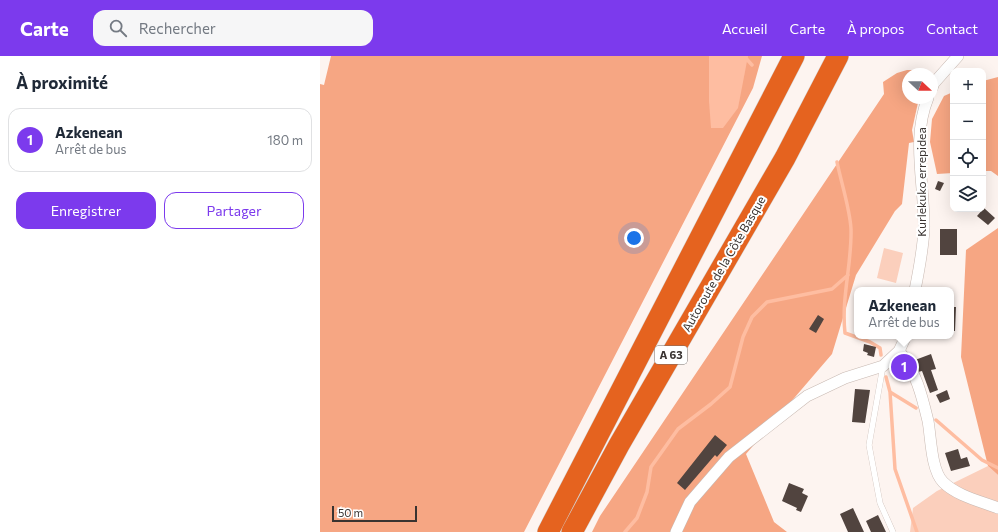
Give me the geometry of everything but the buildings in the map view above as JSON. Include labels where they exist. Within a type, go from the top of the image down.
[{"type":"highway","name":"A 63","points":[[548,532],[794,56]]},
{"type":"highway","name":"Autoroute de la Côte Basque","points":[[572,532],[619,445],[785,158],[838,56]]},
{"type":"street","points":[[938,78],[958,56]]},
{"type":"street","name":"Kurlekuko errepidea","points":[[916,287],[924,229],[920,139],[926,104]]},
{"type":"street","points":[[676,532],[690,502],[729,457],[807,396],[845,378],[883,366],[899,351],[905,339]]},
{"type":"street","points":[[899,351],[918,382],[928,421],[936,469],[942,481],[956,492],[998,508]]},
{"type":"lane","points":[[883,366],[870,445],[880,503],[893,532]]},
{"type":"shaded area","points":[[331,56],[762,56],[753,88],[524,532],[320,532],[320,84],[324,85]]},
{"type":"shaded area","points":[[709,56],[748,56],[738,108],[723,128],[711,128],[709,101]]},
{"type":"shaded area","points":[[902,72],[902,104],[918,104],[912,130],[914,142],[909,143],[902,204],[895,211],[856,275],[832,354],[746,454],[774,522],[787,532],[592,532],[600,516],[884,94],[883,82]]},
{"type":"shaded area","points":[[998,77],[998,176],[991,171],[986,171],[986,80]]},
{"type":"shaded area","points":[[950,93],[950,173],[937,174],[930,142],[932,119],[944,96]]},
{"type":"shaded area","points":[[998,228],[998,475],[988,466],[961,357],[966,250]]},
{"type":"shaded area","points":[[884,248],[903,253],[896,283],[877,278]]},
{"type":"shaded area","points":[[988,466],[998,475],[998,532],[910,532],[913,508],[937,491]]},
{"type":"waterway","points":[[744,56],[752,65]]},
{"type":"waterway","points":[[837,162],[851,229],[850,255],[844,307],[845,333],[854,336]]},
{"type":"waterway","points":[[625,532],[637,518],[647,492],[651,467],[678,429],[711,404],[730,387],[743,337],[752,317],[767,302],[832,289],[848,275]]},
{"type":"waterway","points":[[862,339],[880,348],[881,355]]},
{"type":"waterway","points":[[886,377],[890,392],[916,408]]},
{"type":"waterway","points":[[890,392],[895,469],[917,532]]},
{"type":"waterway","points":[[936,420],[982,460],[998,468]]},
{"type":"place","name":"Azkenean","points":[[904,367]]}]
